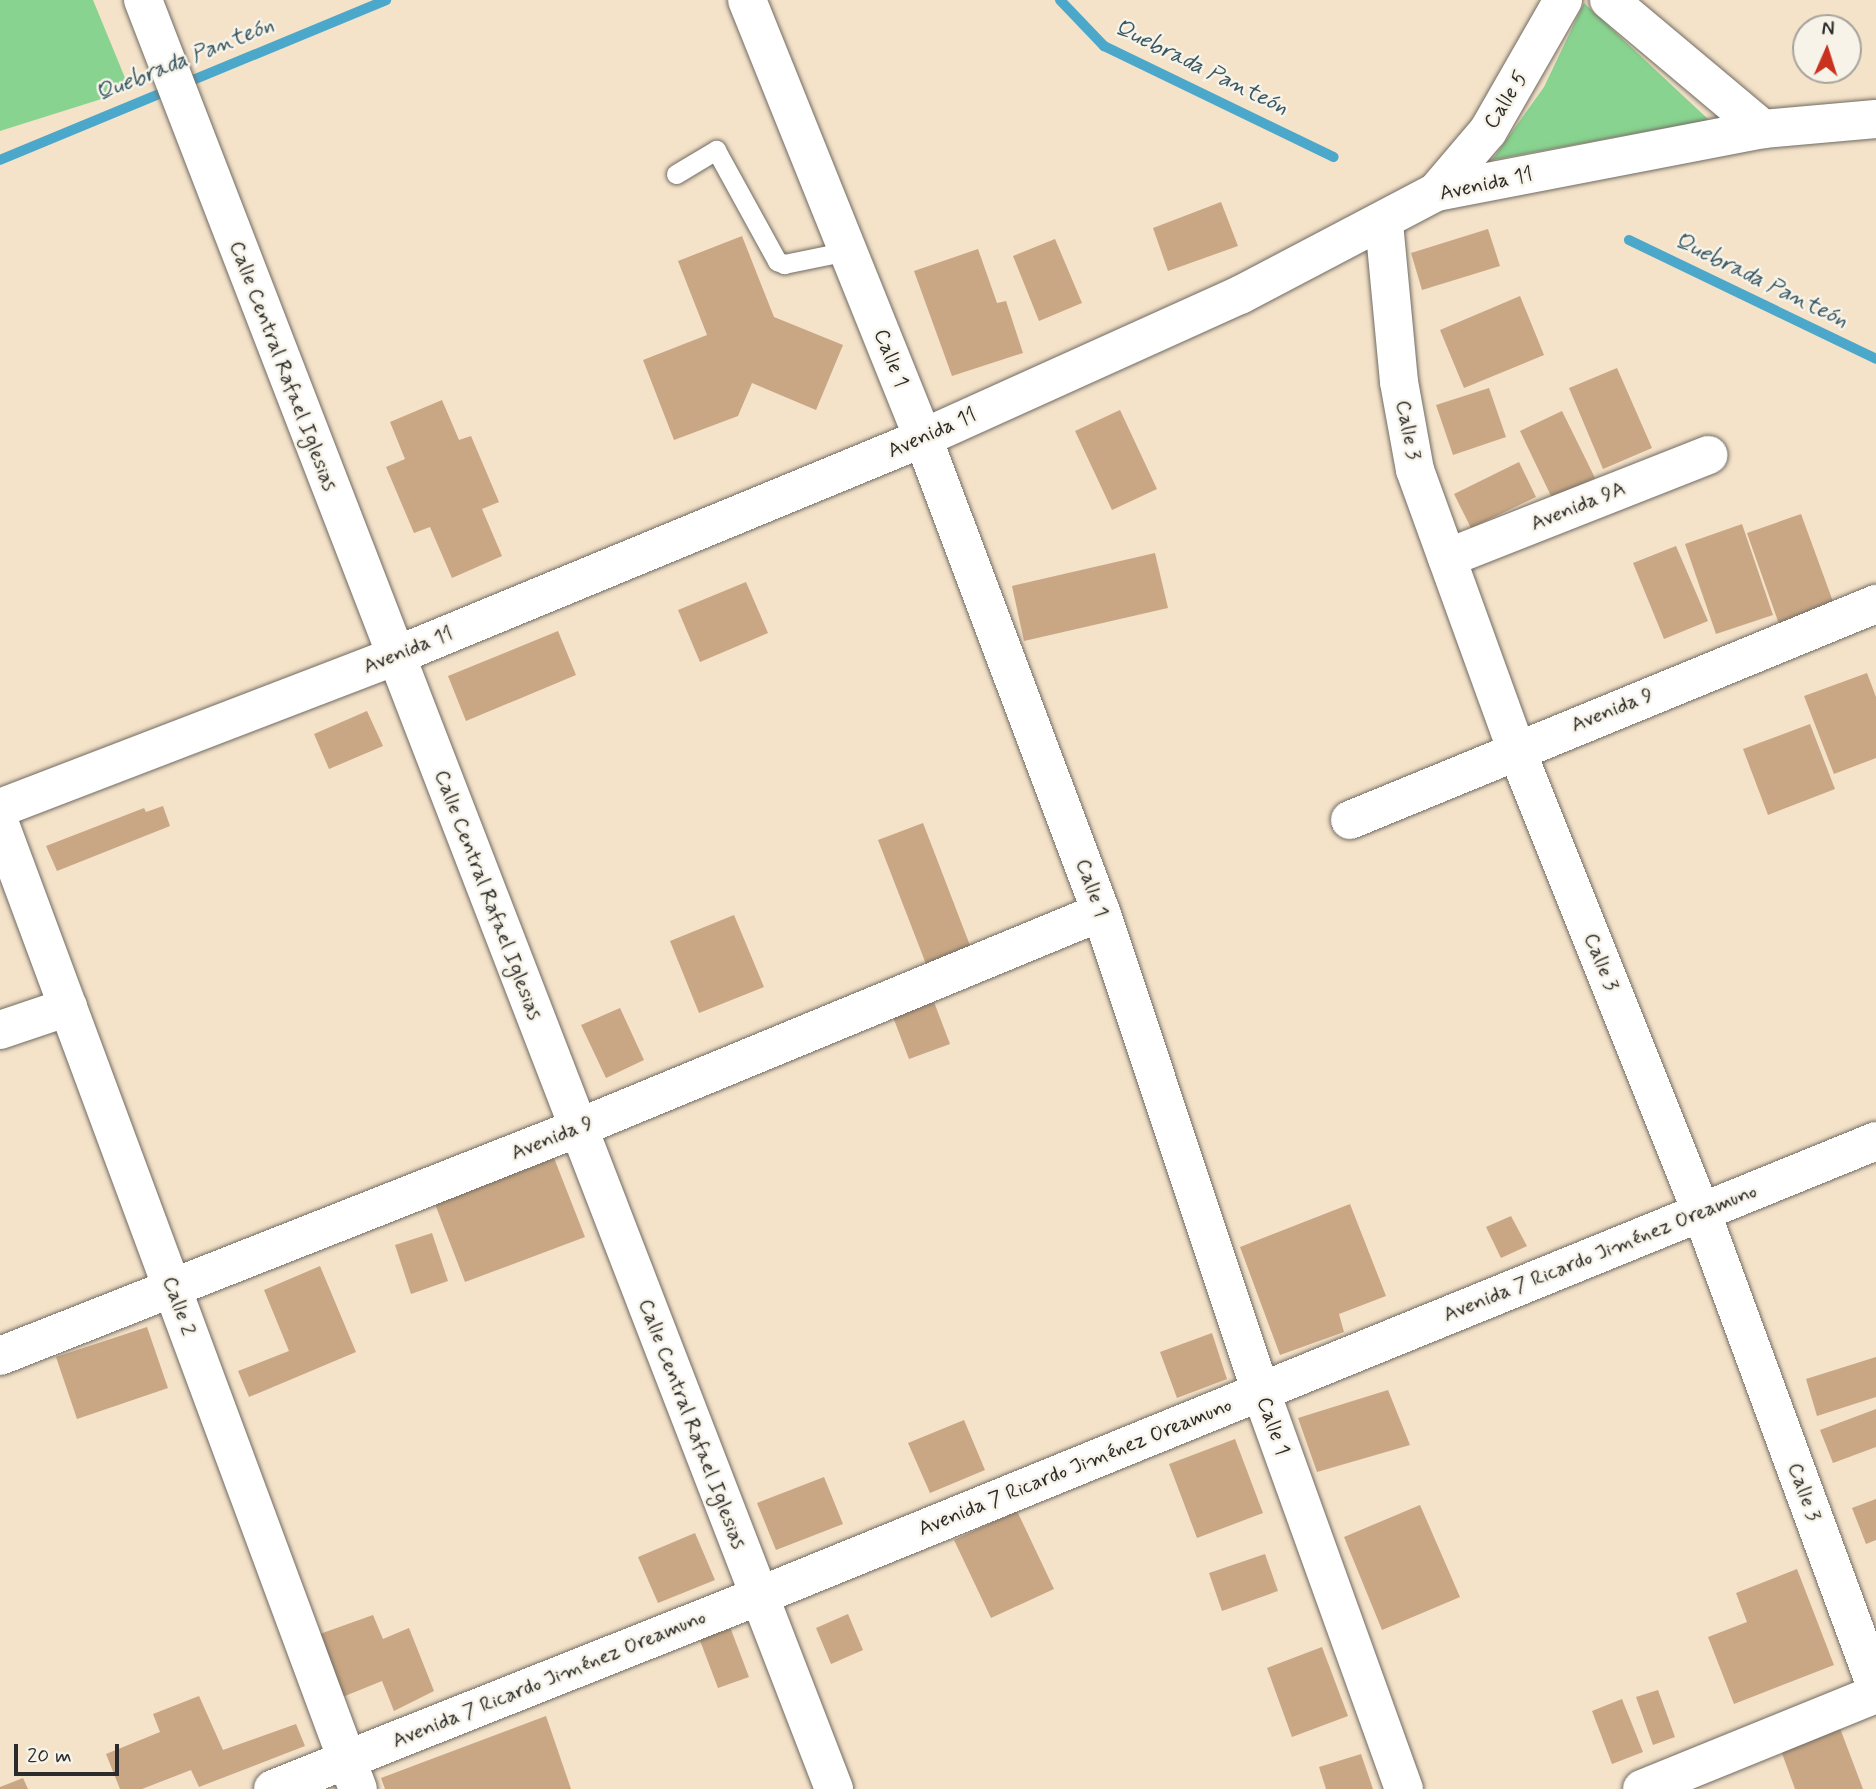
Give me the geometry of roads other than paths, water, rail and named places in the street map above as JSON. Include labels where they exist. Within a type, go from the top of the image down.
[{"type":"street","name":"Calle Central Rafael Iglesias","points":[[143,0],[834,1789]]},
{"type":"street","name":"Calle 1","points":[[747,0],[923,438],[1101,912],[1261,1392],[1404,1789]]},
{"type":"street","name":"Calle 5","points":[[1436,192],[1488,131],[1563,0]]},
{"type":"street","points":[[1609,0],[1763,129]]},
{"type":"street","name":"Avenida 11","points":[[0,808],[395,656],[923,438],[1240,295],[1384,223],[1436,192],[1763,129],[1876,119]]},
{"type":"street","name":"Calle 3","points":[[1384,223],[1401,395],[1415,470],[1516,749],[1701,1211],[1876,1687]]},
{"type":"street","name":"Avenida 9A","points":[[1447,558],[1708,455]]},
{"type":"street","name":"Avenida 9","points":[[1350,820],[1516,749],[1876,604]]},
{"type":"street","name":"Calle 2","points":[[0,824],[352,1774]]},
{"type":"street","name":"Avenida 9","points":[[0,1356],[578,1128],[1101,912]]},
{"type":"street","points":[[0,1030],[68,1007]]},
{"type":"street","name":"Avenida 7 Ricardo Jiménez Oreamuno","points":[[273,1789],[352,1774],[759,1596],[1876,1141]]},
{"type":"street","points":[[1642,1789],[1876,1694]]},
{"type":"lane","points":[[676,174],[716,150],[776,261],[784,264],[848,251]]},
{"type":"waterway","name":"Quebrada Panteón","points":[[0,160],[386,0]]},
{"type":"waterway","name":"Quebrada Panteón","points":[[1060,0],[1104,46],[1334,157]]},
{"type":"waterway","name":"Quebrada Panteón","points":[[1629,240],[1876,359]]}]
